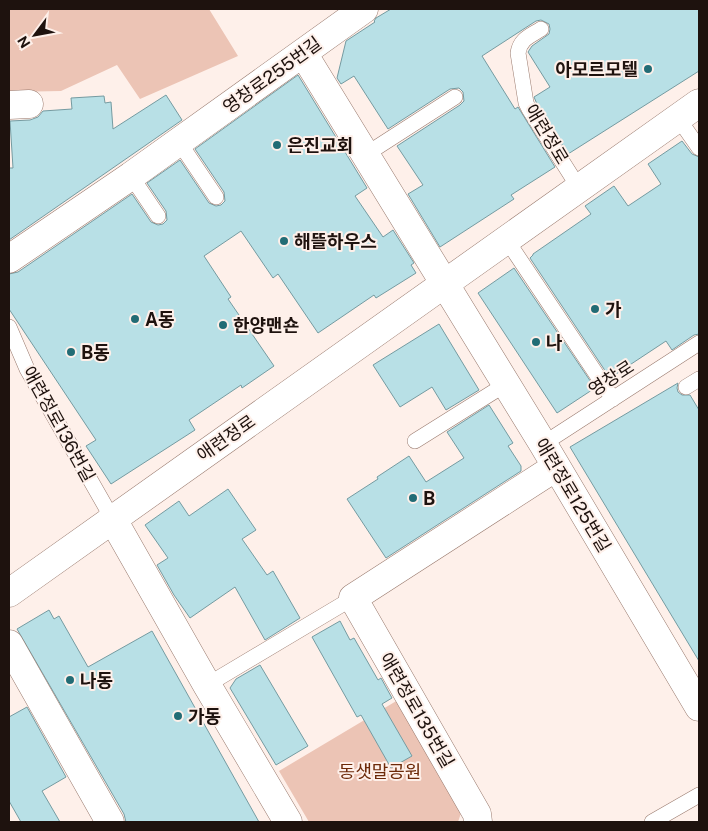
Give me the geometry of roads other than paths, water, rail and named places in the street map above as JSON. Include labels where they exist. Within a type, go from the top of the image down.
[{"type":"street","name":"영창로255번길","points":[[9,259],[131,176],[364,9]]},
{"type":"street","points":[[303,53],[444,284]]},
{"type":"street","name":"애련정로","points":[[9,593],[689,110]]},
{"type":"street","name":"애련정로125번길","points":[[444,284],[550,456],[699,707]]},
{"type":"street","points":[[353,598],[550,456]]},
{"type":"street","points":[[112,518],[288,822]]},
{"type":"street","name":"애련정로135번길","points":[[353,598],[472,805],[478,822]]},
{"type":"street","points":[[9,644],[110,822]]},
{"type":"lane","name":"애련정로","points":[[541,29],[522,41],[519,47],[518,53],[526,103],[579,188]]},
{"type":"lane","points":[[365,155],[455,97]]},
{"type":"lane","name":"애련정로","points":[[689,110],[699,148]]},
{"type":"lane","points":[[179,142],[216,197]]},
{"type":"lane","points":[[131,176],[158,216]]},
{"type":"lane","points":[[506,239],[613,399]]},
{"type":"lane","name":"애련정로136번길","points":[[9,327],[32,377],[112,518]]},
{"type":"lane","name":"영창로","points":[[550,456],[613,399],[699,343]]},
{"type":"lane","points":[[686,387],[699,379]]},
{"type":"lane","points":[[415,441],[506,384]]},
{"type":"lane","points":[[207,685],[353,598]]},
{"type":"lane","points":[[652,822],[699,796]]},
{"type":"place","name":"아모르모텔","points":[[648,69]]},
{"type":"place","name":"은진교회","points":[[277,145]]},
{"type":"place","name":"해뜰하우스","points":[[284,241]]},
{"type":"place","name":"가","points":[[595,309]]},
{"type":"place","name":"A동","points":[[135,319]]},
{"type":"place","name":"한양맨숀","points":[[223,325]]},
{"type":"place","name":"나","points":[[536,342]]},
{"type":"place","name":"B동","points":[[71,352]]},
{"type":"place","name":"B","points":[[413,498]]},
{"type":"place","name":"나동","points":[[70,680]]},
{"type":"place","name":"가동","points":[[178,716]]},
{"type":"park label","name":"동샛말공원","points":[[380,771]]}]
